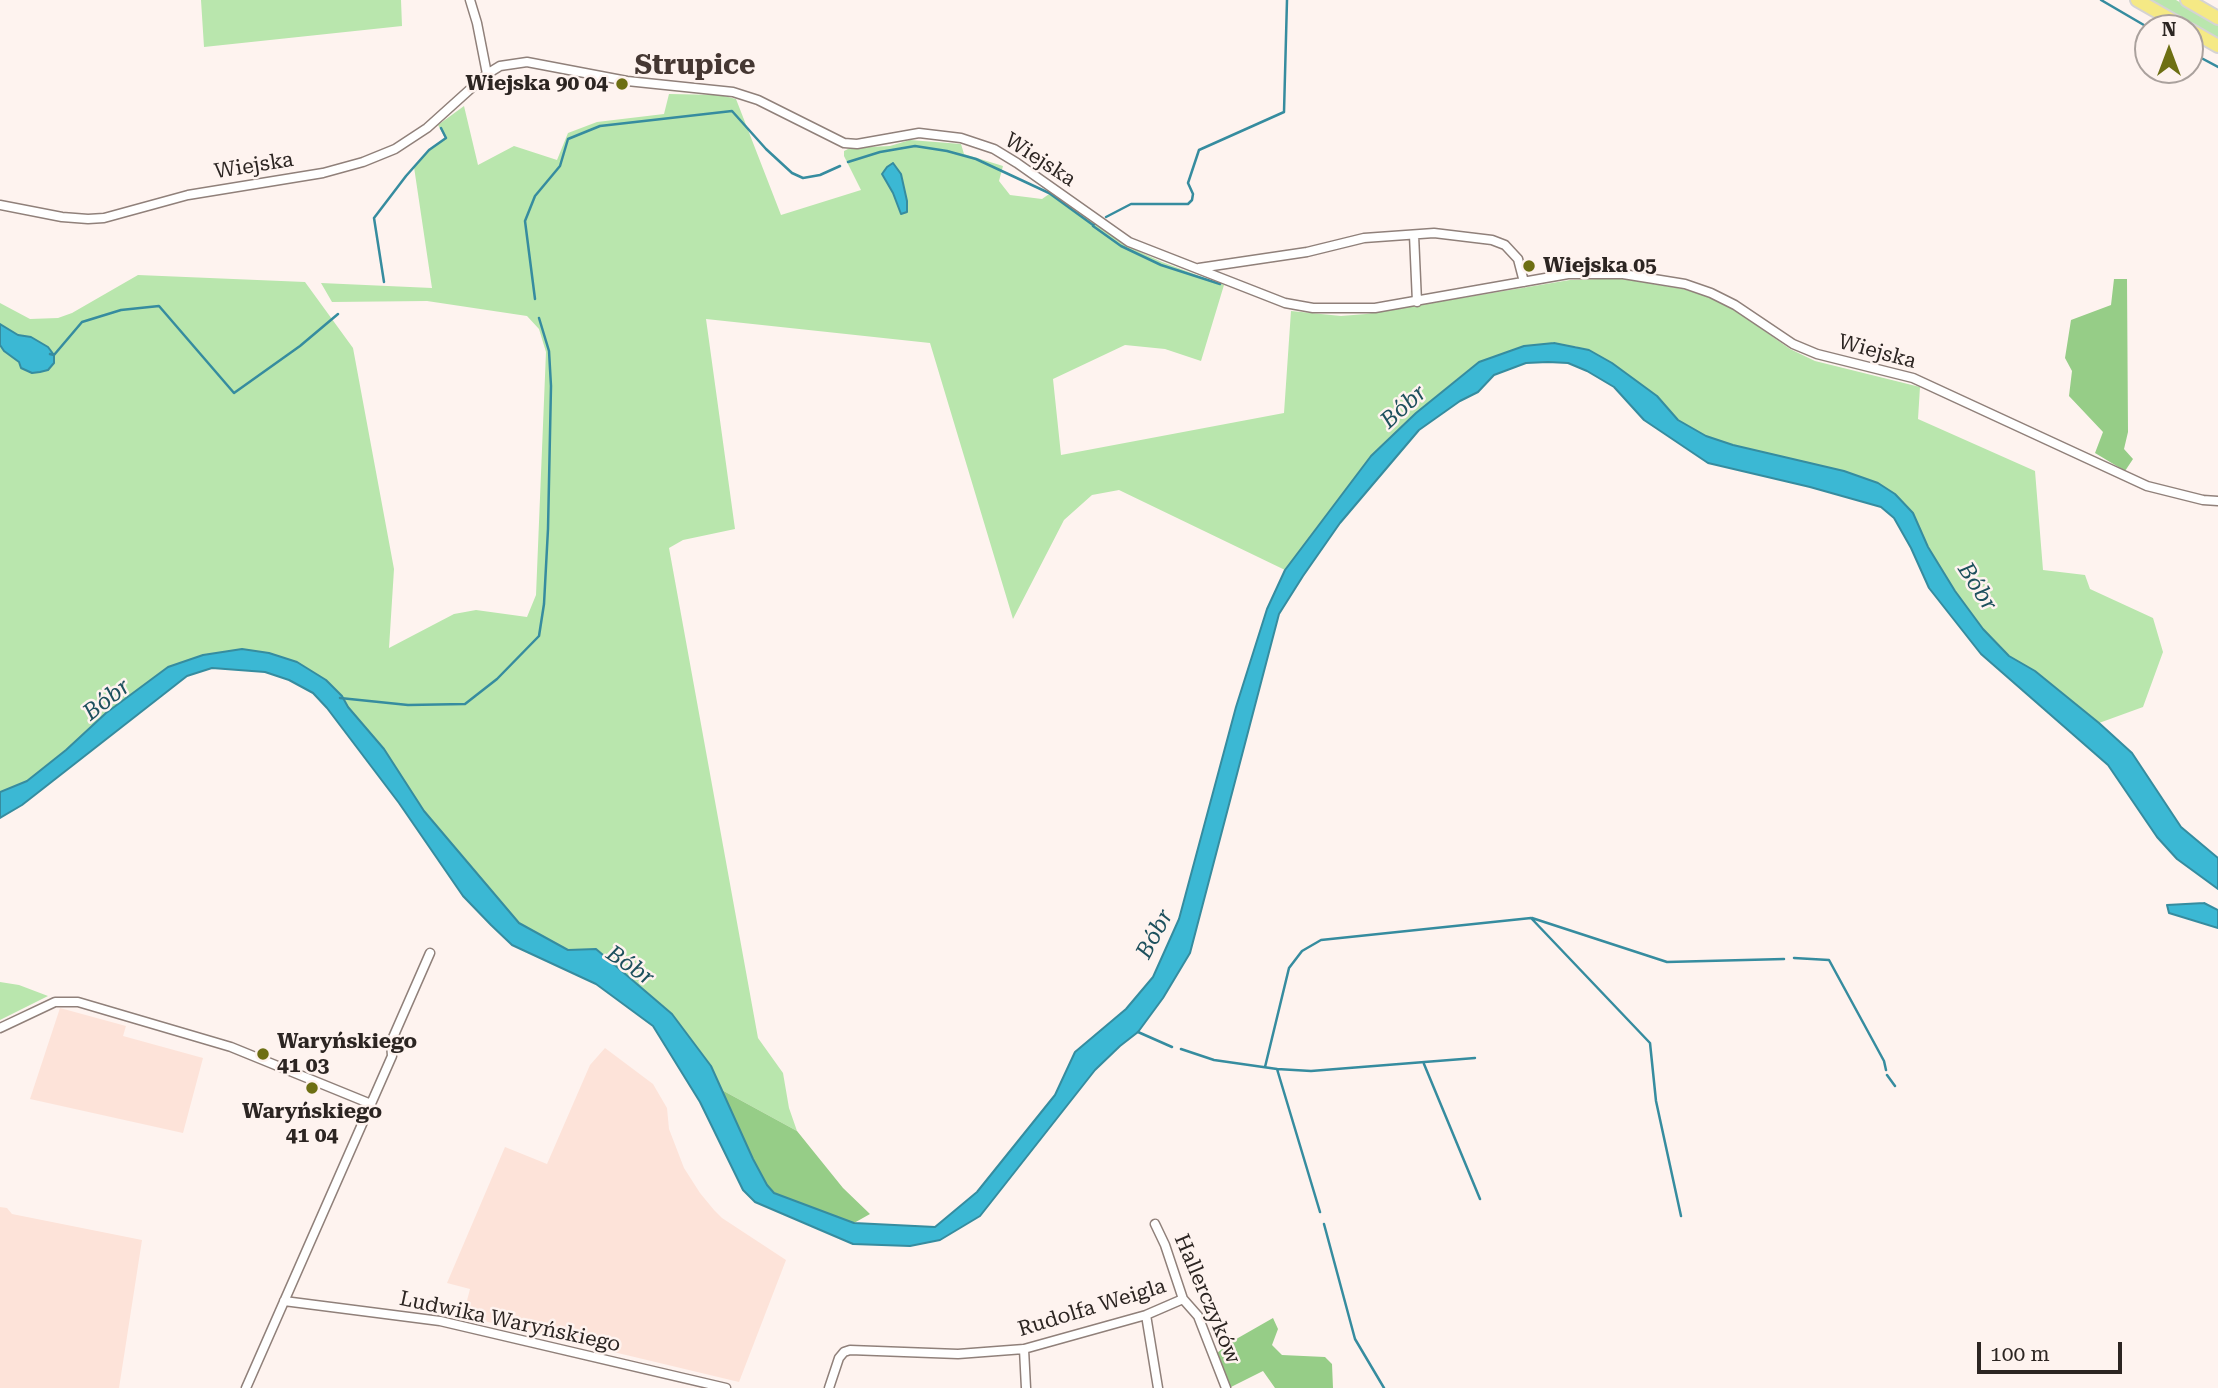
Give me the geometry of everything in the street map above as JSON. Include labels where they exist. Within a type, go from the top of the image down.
[{"type":"main road","points":[[2137,0],[2162,14]]},
{"type":"main road","points":[[2187,0],[2218,18]]},
{"type":"street","points":[[470,0],[487,74]]},
{"type":"street","name":"Wiejska","points":[[0,205],[62,217],[104,218],[188,195],[323,173],[363,162],[395,149],[427,128],[487,74],[500,66],[527,62],[627,81],[733,92],[758,100],[844,143],[857,144],[919,133],[961,138],[994,149],[1017,163],[1129,242],[1285,303],[1312,308],[1375,308],[1568,274],[1623,274],[1685,284],[1735,305],[1793,344],[1817,354],[1913,378],[2147,486],[2203,500],[2218,501]]},
{"type":"street","name":"Wiejska","points":[[1198,268],[1307,252],[1364,239],[1434,233],[1492,240],[1505,245],[1518,259],[1524,282]]},
{"type":"street","points":[[1415,235],[1417,302]]},
{"type":"street","points":[[246,1388],[392,1056],[391,1042],[430,953]]},
{"type":"street","points":[[0,1028],[55,1002],[78,1002],[231,1047],[371,1104]]},
{"type":"street","name":"Hallerczyków","points":[[1155,1224],[1183,1298],[1198,1315],[1226,1388]]},
{"type":"street","name":"Rudolfa Weigla","points":[[828,1388],[839,1358],[844,1352],[859,1350],[958,1354],[1024,1349],[1146,1315],[1183,1298]]},
{"type":"street","name":"Ludwika Waryńskiego","points":[[284,1301],[440,1321],[726,1388]]},
{"type":"street","points":[[1146,1315],[1158,1388]]},
{"type":"street","points":[[1024,1349],[1026,1388]]},
{"type":"shaded area","points":[[60,1008],[126,1026],[123,1036],[203,1058],[183,1133],[30,1099]]},
{"type":"shaded area","points":[[605,1048],[653,1084],[667,1108],[669,1129],[684,1168],[714,1210],[786,1260],[739,1382],[463,1316],[470,1289],[447,1283],[505,1147],[547,1164],[590,1065]]},
{"type":"shaded area","points":[[0,1207],[7,1208],[12,1214],[142,1240],[119,1388],[0,1388]]},
{"type":"green space","points":[[201,0],[401,0],[402,26],[204,47]]},
{"type":"green space","points":[[2148,0],[2176,0],[2200,14],[2172,14]]},
{"type":"green space","points":[[2204,16],[2218,24],[2218,40],[2204,32]]},
{"type":"green space","points":[[669,94],[720,95],[736,99],[781,215],[861,190],[844,156],[844,151],[850,148],[890,146],[910,140],[961,144],[964,154],[1003,166],[999,181],[1010,195],[1042,199],[1052,192],[1125,245],[1224,285],[1201,361],[1165,349],[1125,345],[1053,379],[1061,455],[1284,413],[1291,311],[1341,316],[1366,314],[1570,280],[1597,279],[1623,279],[1683,289],[1712,298],[1739,313],[1790,349],[1815,361],[1920,387],[1918,419],[2035,471],[2043,570],[2085,575],[2090,589],[2153,618],[2163,652],[2143,707],[2099,723],[2035,671],[2009,656],[1983,629],[1955,591],[1928,547],[1913,513],[1878,483],[1844,471],[1706,436],[1678,420],[1657,396],[1612,363],[1575,346],[1524,346],[1479,362],[1462,375],[1416,413],[1371,456],[1285,570],[1119,490],[1092,495],[1064,520],[1013,619],[930,343],[706,319],[735,529],[683,540],[669,548],[758,1038],[783,1073],[789,1108],[797,1131],[720,1089],[711,1066],[568,951],[519,923],[424,811],[384,749],[348,707],[342,696],[241,649],[106,713],[27,781],[0,792],[0,303],[30,319],[58,318],[72,313],[138,275],[305,282],[353,348],[394,569],[389,648],[454,614],[476,610],[527,617],[536,595],[546,352],[539,329],[527,316],[427,301],[332,302],[321,283],[432,288],[414,167],[429,150],[445,138],[438,125],[464,106],[478,165],[514,146],[557,160],[568,133],[597,122],[664,114]]},
{"type":"green space","points":[[2114,279],[2127,279],[2128,432],[2124,449],[2133,459],[2125,471],[2095,453],[2103,432],[2069,396],[2072,371],[2065,358],[2071,320],[2111,305]]},
{"type":"green space","points":[[0,982],[19,985],[48,996],[0,1020]]},
{"type":"green space","points":[[720,1089],[797,1131],[843,1188],[870,1214],[854,1223],[774,1193],[753,1159]]},
{"type":"green space","points":[[1273,1318],[1278,1329],[1272,1345],[1282,1355],[1325,1357],[1332,1364],[1333,1388],[1275,1388],[1263,1371],[1229,1388],[1217,1353]]},
{"type":"water","points":[[893,163],[901,174],[907,201],[907,212],[901,214],[882,174]]},
{"type":"water","points":[[0,324],[18,335],[31,337],[48,347],[54,355],[54,363],[48,370],[40,372],[32,373],[21,368],[19,362],[0,345]]},
{"type":"water","points":[[1554,343],[1589,350],[1612,363],[1657,396],[1678,420],[1706,436],[1844,471],[1878,483],[1895,494],[1913,513],[1928,547],[1983,629],[2009,656],[2035,671],[2132,753],[2181,827],[2218,858],[2218,889],[2177,859],[2157,837],[2108,765],[1981,654],[1929,588],[1894,518],[1881,507],[1708,463],[1644,420],[1614,387],[1568,363],[1548,362],[1526,363],[1494,375],[1478,392],[1460,401],[1419,430],[1340,523],[1303,576],[1279,614],[1190,953],[1163,998],[1138,1032],[1095,1070],[980,1216],[940,1240],[910,1246],[853,1244],[755,1202],[743,1190],[700,1102],[653,1026],[596,984],[512,945],[463,896],[399,803],[327,708],[313,693],[289,680],[265,672],[212,668],[187,676],[22,805],[0,818],[0,792],[27,781],[106,713],[168,667],[203,655],[242,649],[269,653],[297,662],[326,680],[342,696],[348,707],[384,749],[424,811],[519,923],[568,950],[596,949],[672,1014],[711,1066],[753,1159],[774,1193],[854,1223],[935,1227],[977,1192],[1055,1095],[1075,1052],[1126,1009],[1153,977],[1179,919],[1236,707],[1267,609],[1285,570],[1371,456],[1416,413],[1479,362],[1524,346]]},
{"type":"water","points":[[2204,903],[2218,910],[2218,928],[2169,913],[2167,905]]},
{"type":"waterway","points":[[1106,217],[1131,204],[1188,204],[1193,194],[1188,183],[1199,150],[1284,112],[1287,0]]},
{"type":"waterway","points":[[2101,0],[2134,19]]},
{"type":"waterway","points":[[2204,60],[2218,67]]},
{"type":"waterway","points":[[535,299],[525,221],[535,196],[560,166],[568,139],[600,126],[732,111],[792,173],[803,178],[820,175],[840,166]]},
{"type":"waterway","points":[[384,282],[374,218],[429,150],[446,138],[441,128]]},
{"type":"waterway","points":[[848,162],[880,152],[915,146],[947,151],[976,159],[1049,193],[1095,224]]},
{"type":"waterway","points":[[1093,226],[1121,246],[1161,265],[1220,284]]},
{"type":"waterway","points":[[50,354],[54,355],[82,322],[121,310],[159,306],[234,393],[300,346],[338,314]]},
{"type":"waterway","points":[[340,698],[408,705],[465,704],[497,679],[539,636],[544,604],[548,529],[551,386],[549,351],[539,318]]},
{"type":"waterway","points":[[1265,1067],[1289,968],[1302,951],[1321,940],[1531,918],[1650,1043],[1656,1101],[1681,1216]]},
{"type":"waterway","points":[[1532,918],[1667,962],[1784,959]]},
{"type":"waterway","points":[[1794,958],[1829,960],[1884,1061],[1886,1070]]},
{"type":"waterway","points":[[1138,1032],[1172,1047]]},
{"type":"waterway","points":[[1181,1049],[1214,1060],[1277,1069],[1320,1212]]},
{"type":"waterway","points":[[1277,1069],[1311,1071],[1475,1058]]},
{"type":"waterway","points":[[1424,1064],[1480,1199]]},
{"type":"waterway","points":[[1887,1075],[1895,1086]]},
{"type":"waterway","points":[[1324,1224],[1355,1339],[1384,1388]]},
{"type":"place","name":"Wiejska 90 04","points":[[622,84]]},
{"type":"place","name":"Wiejska 05","points":[[1529,266]]},
{"type":"place","name":"Waryńskiego 41 03","points":[[263,1054]]},
{"type":"place","name":"Waryńskiego 41 04","points":[[312,1088]]},
{"type":"district","name":"Strupice","points":[[695,66]]},
{"type":"water label","name":"Bóbr","points":[[1404,407]]},
{"type":"water label","name":"Bóbr","points":[[1977,587]]},
{"type":"water label","name":"Bóbr","points":[[107,700]]},
{"type":"water label","name":"Bóbr","points":[[1155,934]]},
{"type":"water label","name":"Bóbr","points":[[630,966]]}]
